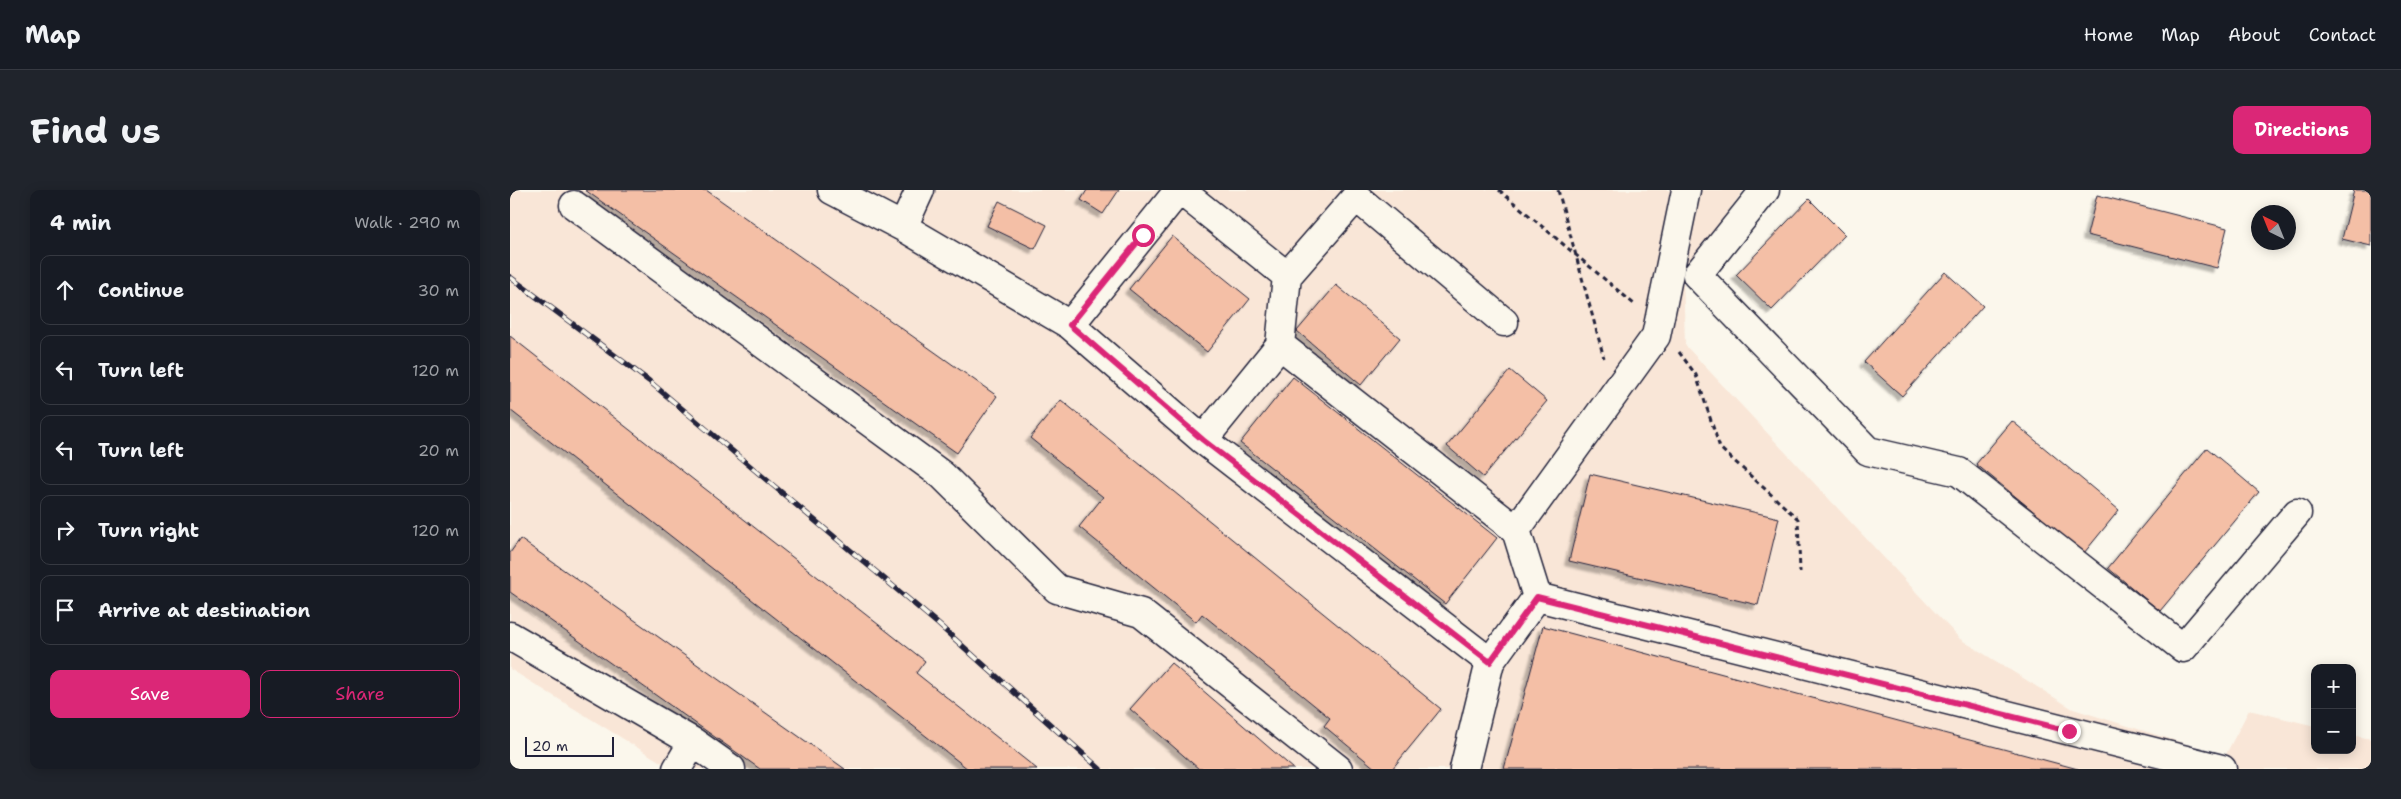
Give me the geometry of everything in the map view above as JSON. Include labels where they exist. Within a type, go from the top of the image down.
[{"type":"lane","points":[[832,190],[903,227],[1070,325],[1203,440],[1490,662]]},
{"type":"lane","points":[[903,227],[920,190]]},
{"type":"lane","points":[[1070,325],[1180,190],[1286,276]]},
{"type":"lane","points":[[1516,530],[1656,336],[1686,190]]},
{"type":"lane","points":[[1765,190],[1697,274],[1868,451],[1959,472],[2184,648],[2297,513]]},
{"type":"lane","points":[[1203,440],[1280,345],[1286,276],[1356,197],[1504,322]]},
{"type":"lane","points":[[574,205],[942,475],[1057,589],[1141,613],[1338,769]]},
{"type":"lane","points":[[1280,345],[1516,530],[1537,597]]},
{"type":"lane","points":[[1464,769],[1490,662],[1537,597]]},
{"type":"lane","points":[[1537,597],[2222,769]]},
{"type":"lane","points":[[510,636],[693,742],[731,769]]},
{"type":"lane","points":[[678,769],[693,742]]},
{"type":"path","points":[[1499,190],[1658,325],[1696,375],[1720,448],[1798,519],[1800,572]]},
{"type":"path","points":[[1558,190],[1614,394]]},
{"type":"shaded area","points":[[510,190],[1744,190],[1683,271],[1685,345],[1960,639],[2073,709],[2225,756],[2249,710],[2311,725],[2311,754],[2356,754],[2356,736],[2371,739],[2371,769],[672,769],[510,669]]},
{"type":"building","points":[[585,190],[706,190],[997,396],[957,453]]},
{"type":"building","points":[[1087,190],[1119,190],[1103,214],[1081,200]]},
{"type":"building","points":[[2354,190],[2371,190],[2371,246],[2342,239]]},
{"type":"building","points":[[2097,195],[2227,228],[2217,268],[2087,235]]},
{"type":"building","points":[[1809,199],[1845,235],[1772,310],[1736,275]]},
{"type":"building","points":[[999,201],[1047,225],[1035,249],[987,226]]},
{"type":"building","points":[[1172,236],[1250,299],[1207,352],[1129,289]]},
{"type":"building","points":[[1945,272],[1983,306],[1902,396],[1864,362]]},
{"type":"building","points":[[1336,285],[1400,338],[1361,385],[1297,331]]},
{"type":"building","points":[[510,336],[925,661],[916,673],[1037,769],[968,769],[510,410]]},
{"type":"building","points":[[1510,370],[1547,401],[1483,477],[1447,446]]},
{"type":"building","points":[[1293,377],[1497,538],[1445,604],[1240,443]]},
{"type":"building","points":[[1061,400],[1441,709],[1392,769],[1376,769],[1324,726],[1330,718],[1202,614],[1196,622],[1079,527],[1103,497],[1030,438]]},
{"type":"building","points":[[2012,421],[2119,510],[2084,553],[1976,464]]},
{"type":"building","points":[[2207,448],[2259,492],[2160,611],[2108,568]]},
{"type":"building","points":[[1590,474],[1779,518],[1758,605],[1569,561]]},
{"type":"building","points":[[520,539],[845,769],[760,769],[510,592],[510,553]]},
{"type":"building","points":[[1543,626],[2078,769],[1504,769]]},
{"type":"building","points":[[1171,663],[1294,769],[1199,769],[1130,709]]},
{"type":"railway","points":[[510,277],[649,381],[938,624],[1100,769]]},
{"type":"route","points":[[1143,235],[1070,325],[1203,440],[1490,662],[1537,597],[2069,731]]}]
